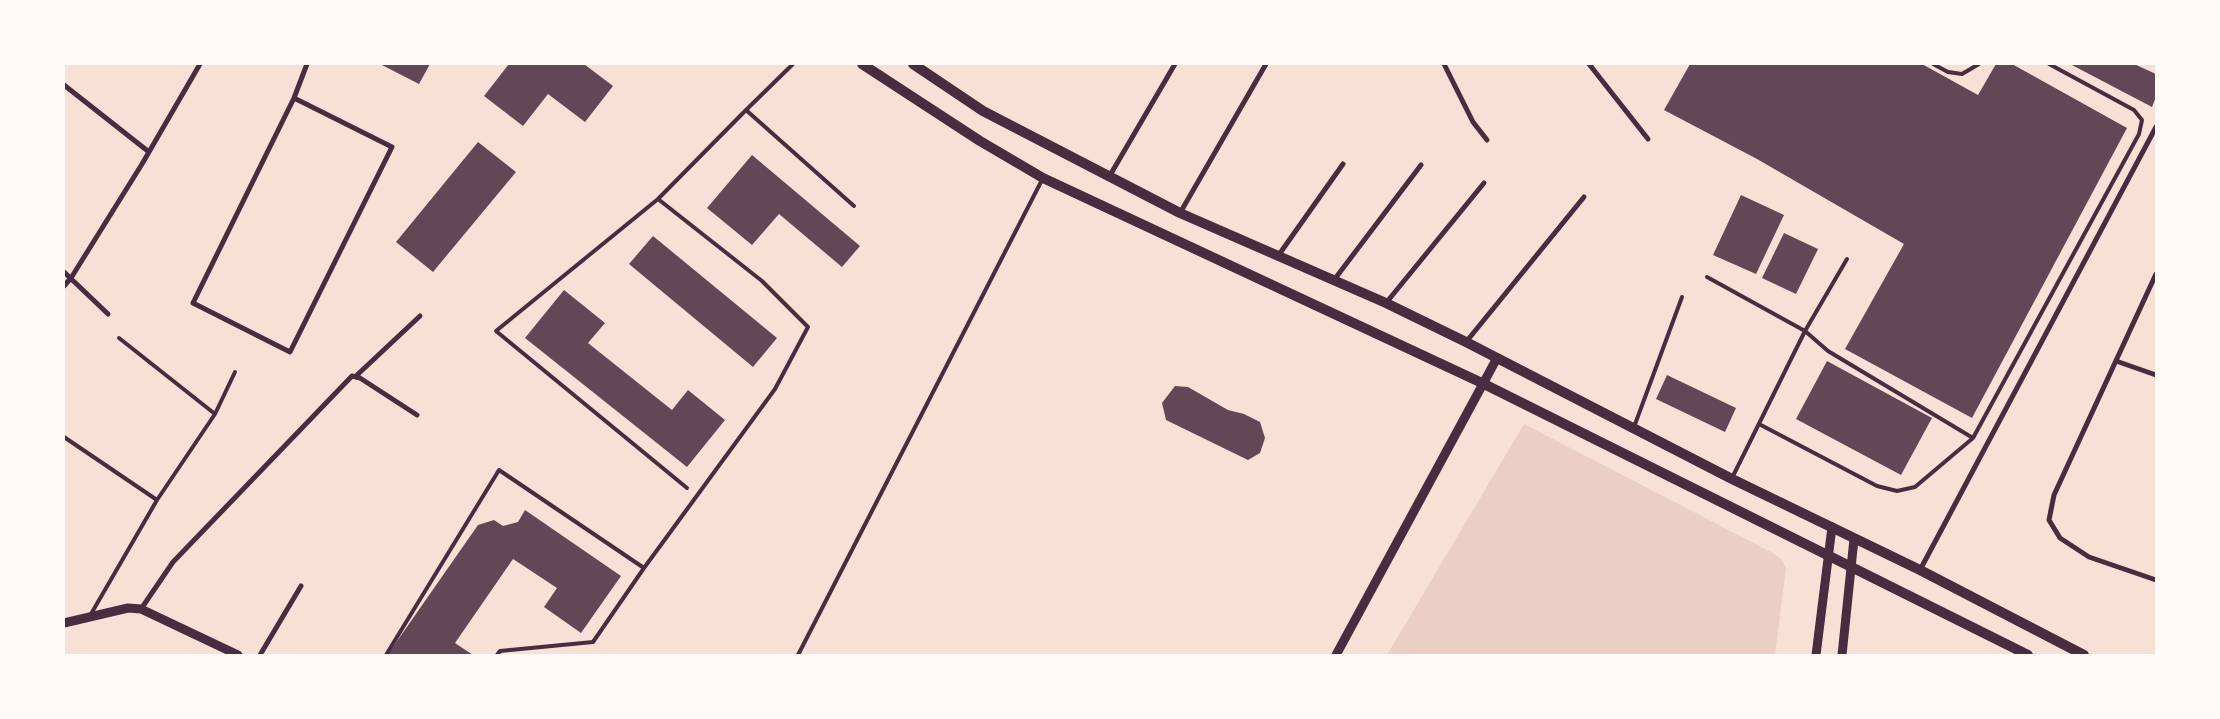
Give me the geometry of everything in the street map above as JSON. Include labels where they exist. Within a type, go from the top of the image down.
[{"type":"main road","points":[[862,64],[980,141],[1042,178],[1482,383],[2028,655]]},
{"type":"main road","points":[[913,64],[983,111],[1110,178],[1180,213],[1386,303],[1466,342],[1732,479],[1920,570],[2084,655]]},
{"type":"street","points":[[64,286],[71,278],[149,152],[200,64]]},
{"type":"street","points":[[294,98],[392,147],[290,352],[193,303],[294,98],[308,64]]},
{"type":"street","points":[[1110,178],[1175,64]]},
{"type":"street","points":[[1180,213],[1266,64]]},
{"type":"street","points":[[1444,64],[1473,122],[1487,140]]},
{"type":"street","points":[[1589,64],[1648,139]]},
{"type":"street","points":[[64,85],[149,152]]},
{"type":"street","points":[[1920,570],[2156,127]]},
{"type":"street","points":[[1278,256],[1343,164]]},
{"type":"street","points":[[1334,281],[1421,165]]},
{"type":"street","points":[[1386,303],[1484,183]]},
{"type":"street","points":[[1466,342],[1584,197]]},
{"type":"street","points":[[64,272],[108,314]]},
{"type":"street","points":[[2156,274],[2054,496],[2049,520],[2060,538],[2089,558],[2156,580]]},
{"type":"street","points":[[141,609],[173,562],[352,376],[356,376],[420,316]]},
{"type":"street","points":[[1336,655],[1497,358]]},
{"type":"street","points":[[2116,361],[2156,375]]},
{"type":"street","points":[[356,376],[417,415]]},
{"type":"street","points":[[1816,655],[1832,527]]},
{"type":"street","points":[[1842,655],[1854,539]]},
{"type":"street","points":[[260,655],[301,586]]},
{"type":"street","points":[[64,623],[128,608],[141,609],[238,655]]},
{"type":"lane","points":[[687,488],[496,331],[658,199],[793,64]]},
{"type":"lane","points":[[1933,64],[1948,72],[1962,74],[1979,64]]},
{"type":"lane","points":[[1759,424],[1878,486],[1896,491],[1915,487],[1973,438],[2139,134],[2142,120],[2134,110],[2049,64]]},
{"type":"lane","points":[[746,110],[854,206]]},
{"type":"lane","points":[[798,655],[1042,178]]},
{"type":"lane","points":[[498,655],[500,651],[593,642],[644,568],[775,389],[808,327],[762,281],[658,199]]},
{"type":"lane","points":[[1732,479],[1805,331],[1848,258]]},
{"type":"lane","points":[[1707,277],[1805,331],[1828,351],[1973,438]]},
{"type":"lane","points":[[1634,427],[1682,297]]},
{"type":"lane","points":[[119,338],[215,414]]},
{"type":"lane","points":[[90,616],[156,500],[215,414],[235,372]]},
{"type":"lane","points":[[64,437],[156,500]]},
{"type":"lane","points":[[386,655],[499,470],[644,568]]},
{"type":"shaded area","points":[[1524,424],[1780,558],[1786,568],[1775,655],[1387,655]]},
{"type":"building","points":[[380,64],[430,64],[419,84]]},
{"type":"building","points":[[509,64],[584,64],[613,86],[585,122],[548,94],[523,126],[484,96]]},
{"type":"building","points":[[1690,64],[1922,64],[1978,95],[1996,64],[2012,64],[2127,128],[1972,418],[1845,349],[1904,244],[1757,159],[1664,110]]},
{"type":"building","points":[[2070,64],[2134,64],[2156,74],[2156,97],[2152,107]]},
{"type":"building","points":[[478,142],[516,172],[433,272],[396,242]]},
{"type":"building","points":[[752,155],[860,246],[842,267],[779,214],[752,245],[707,208]]},
{"type":"building","points":[[1741,195],[1784,215],[1756,274],[1713,255]]},
{"type":"building","points":[[1784,233],[1818,249],[1796,294],[1762,278]]},
{"type":"building","points":[[653,236],[777,338],[753,367],[629,264]]},
{"type":"building","points":[[564,290],[605,323],[588,343],[672,410],[688,390],[725,420],[687,467],[525,338]]},
{"type":"building","points":[[1827,361],[1932,418],[1901,475],[1796,419]]},
{"type":"building","points":[[1667,375],[1736,408],[1725,432],[1656,399]]},
{"type":"building","points":[[1175,386],[1188,387],[1228,410],[1244,414],[1260,422],[1265,438],[1260,453],[1248,460],[1166,420],[1162,403]]},
{"type":"building","points":[[525,510],[621,576],[581,633],[544,607],[557,588],[513,559],[455,643],[473,655],[388,654],[478,525],[494,520],[503,526],[518,522]]}]
